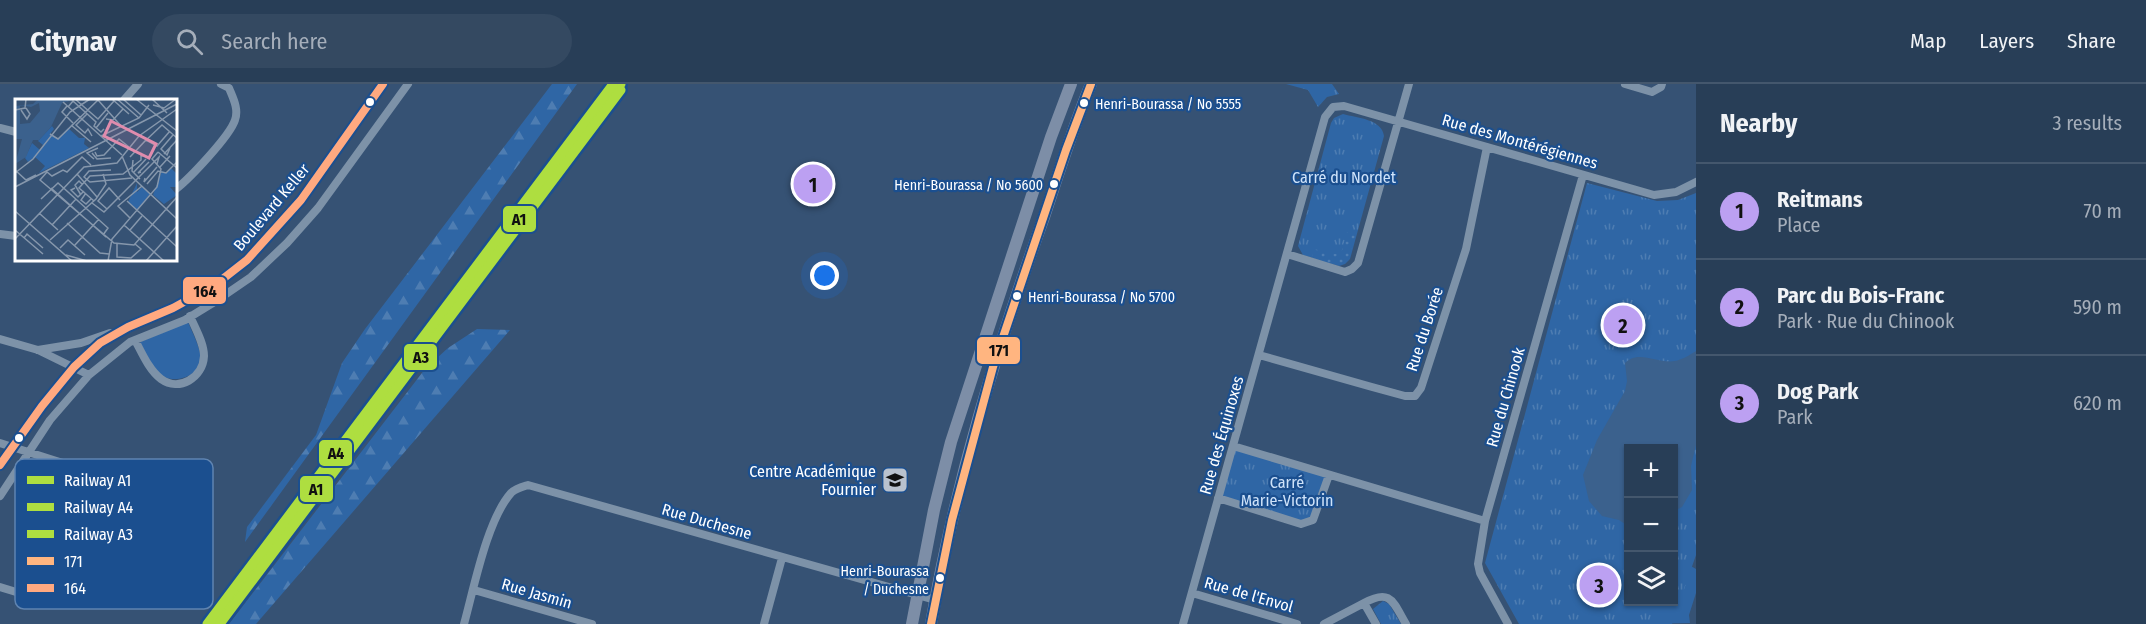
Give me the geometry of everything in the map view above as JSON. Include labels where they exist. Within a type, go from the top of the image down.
[{"type":"main road","points":[[912,624],[934,510],[951,442],[1071,84]]},
{"type":"main road","points":[[931,624],[955,501],[981,407],[1023,274],[1091,84]]},
{"type":"street","points":[[125,99],[138,84]]},
{"type":"street","points":[[177,188],[190,178],[236,120],[236,106],[229,88],[221,84]]},
{"type":"street","name":"Boulevard Keller","points":[[0,465],[74,367],[100,344],[127,328],[173,308],[216,285],[248,260],[301,200],[383,84]]},
{"type":"street","points":[[1287,254],[1345,272],[1358,263],[1409,84]]},
{"type":"street","points":[[1625,84],[1652,92],[1662,84]]},
{"type":"street","name":"Boulevard Keller","points":[[23,459],[50,420],[89,375],[130,342],[190,316],[251,277],[287,243],[318,208],[406,85]]},
{"type":"street","name":"Rue des Montérégiennes","points":[[1334,107],[1344,106],[1654,195],[1676,192],[1696,182]]},
{"type":"street","name":"Rue des Équinoxes","points":[[1183,624],[1325,117],[1334,107]]},
{"type":"street","points":[[0,128],[15,132]]},
{"type":"street","name":"Rue du Borée","points":[[1258,355],[1405,396],[1415,396],[1421,388],[1466,249],[1487,147]]},
{"type":"street","name":"Rue du Chinook","points":[[1508,624],[1480,573],[1478,564],[1485,521],[1583,175]]},
{"type":"street","points":[[0,234],[15,236]]},
{"type":"street","points":[[135,340],[153,371],[162,380],[173,384],[183,384],[196,376],[202,368],[204,356],[190,316]]},
{"type":"street","points":[[38,350],[81,343],[127,328]]},
{"type":"street","points":[[0,339],[38,350],[89,375]]},
{"type":"street","points":[[0,443],[52,459]]},
{"type":"street","points":[[1233,446],[1485,521]]},
{"type":"street","name":"Boulevard Keller","points":[[0,496],[15,472]]},
{"type":"street","points":[[1218,498],[1301,524],[1313,520],[1329,475]]},
{"type":"street","name":"Rue Duchesne","points":[[464,624],[492,528],[511,494],[518,488],[528,485],[935,600]]},
{"type":"street","points":[[764,624],[782,558]]},
{"type":"street","points":[[0,587],[15,592]]},
{"type":"street","name":"Rue Jasmin","points":[[474,590],[592,624]]},
{"type":"street","name":"Rue de l'Envol","points":[[1192,593],[1297,624]]},
{"type":"street","points":[[1324,624],[1382,596],[1388,597],[1406,624]]},
{"type":"street","points":[[1364,603],[1376,624]]},
{"type":"green space","points":[[552,84],[577,84],[245,542],[247,527],[316,435],[342,363],[365,329]]},
{"type":"green space","points":[[1286,84],[1332,84],[1339,94],[1327,97],[1318,107],[1308,90]]},
{"type":"green space","name":"Carré du Nordet","points":[[1343,114],[1374,123],[1379,126],[1384,136],[1350,259],[1339,266],[1303,255],[1298,246],[1331,123],[1334,118]]},
{"type":"green space","points":[[1587,183],[1657,201],[1678,200],[1696,193],[1696,555],[1672,624],[1519,624],[1485,563]]},
{"type":"green space","points":[[1347,232],[1356,234],[1348,260],[1344,263],[1335,264],[1312,258],[1314,249],[1339,254]]},
{"type":"green space","points":[[188,322],[200,353],[199,366],[184,378],[164,377],[153,366],[140,342]]},
{"type":"green space","points":[[477,329],[510,330],[256,624],[229,624],[425,369],[448,348]]},
{"type":"green space","name":"Carré Marie-Victorin","points":[[1233,446],[1329,475],[1313,520],[1301,524],[1218,498]]},
{"type":"green space","points":[[1684,562],[1696,569],[1696,593],[1689,615],[1690,623],[1637,624],[1667,606],[1678,606],[1678,586]]},
{"type":"green space","points":[[1383,601],[1389,604],[1401,624],[1381,624],[1373,609]]},
{"type":"shaded area","points":[[1696,351],[1696,445],[1691,466],[1692,490],[1682,507],[1678,509],[1678,444],[1624,444],[1624,523],[1602,516],[1589,501],[1583,475],[1597,440],[1625,391],[1627,381],[1625,363],[1636,357],[1675,361]]},
{"type":"rail line","name":"A4","points":[[207,624],[613,84]]},
{"type":"rail line","name":"A1","points":[[215,624],[621,84]]},
{"type":"rail line","name":"A3","points":[[220,624],[621,90]]},
{"type":"transit line","name":"164","points":[[0,465],[42,406],[74,367],[100,343],[215,285],[247,260],[301,200],[383,84]]},
{"type":"transit line","name":"171","points":[[931,624],[952,520],[993,367],[1066,150],[1091,84]]},
{"type":"place","name":"Henri-Bourassa / No 5555","points":[[1084,103]]},
{"type":"place","name":"Reitmans","points":[[813,184]]},
{"type":"place","name":"Henri-Bourassa / No 5600","points":[[1054,184]]},
{"type":"place","name":"Henri-Bourassa / No 5700","points":[[1017,296]]},
{"type":"place","name":"Parc du Bois-Franc","points":[[1623,325]]},
{"type":"place","name":"Centre Académique Fournier","points":[[895,480]]},
{"type":"place","name":"Henri-Bourassa / Duchesne","points":[[940,578]]},
{"type":"place","name":"Dog Park","points":[[1599,585]]}]
